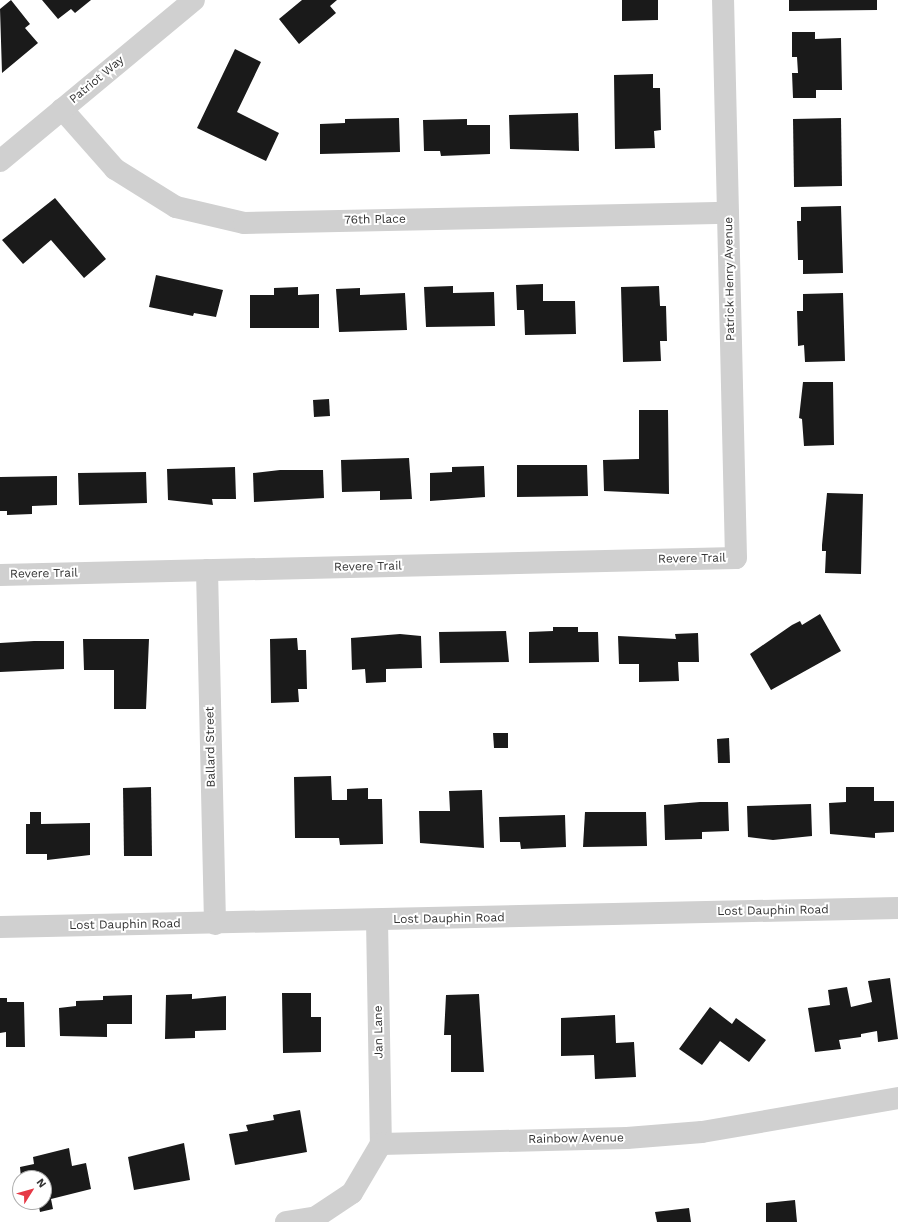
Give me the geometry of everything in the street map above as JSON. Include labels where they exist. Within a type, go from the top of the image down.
[{"type":"street","name":"Patriot Way","points":[[0,161],[194,0]]},
{"type":"street","name":"Patrick Henry Avenue","points":[[723,0],[736,558]]},
{"type":"street","name":"76th Place","points":[[62,109],[115,169],[176,207],[244,223],[728,213]]},
{"type":"street","name":"Revere Trail","points":[[0,575],[736,558]]},
{"type":"street","name":"Ballard Street","points":[[207,570],[215,924]]},
{"type":"street","name":"Lost Dauphin Road","points":[[0,927],[215,924],[898,908]]},
{"type":"street","name":"Jan Lane","points":[[377,920],[381,1144]]},
{"type":"street","name":"Rainbow Avenue","points":[[381,1144],[627,1138],[702,1132],[898,1098]]},
{"type":"street","points":[[286,1222],[316,1217],[352,1192],[381,1144]]},
{"type":"building","points":[[11,0],[30,24],[25,28],[38,43],[2,73],[0,9]]},
{"type":"building","points":[[42,0],[91,0],[75,13],[71,9],[58,19]]},
{"type":"building","points":[[302,0],[337,0],[330,6],[336,13],[299,44],[279,19]]},
{"type":"building","points":[[622,0],[658,0],[658,20],[622,21]]},
{"type":"building","points":[[789,0],[877,0],[877,10],[789,11]]},
{"type":"building","points":[[792,32],[815,32],[815,39],[841,38],[842,90],[816,90],[816,98],[793,98],[792,73],[798,73],[797,57],[792,57]]},
{"type":"building","points":[[235,49],[261,62],[237,112],[279,133],[266,161],[197,128]]},
{"type":"building","points":[[653,74],[653,88],[660,88],[661,130],[654,131],[655,148],[615,149],[614,75]]},
{"type":"building","points":[[578,113],[579,151],[510,149],[509,115]]},
{"type":"building","points":[[399,118],[400,152],[320,154],[320,124],[345,123],[345,119]]},
{"type":"building","points":[[841,118],[842,186],[794,187],[793,119]]},
{"type":"building","points":[[467,119],[467,125],[490,125],[490,154],[441,156],[440,151],[424,151],[423,120]]},
{"type":"building","points":[[55,198],[106,259],[84,278],[51,240],[23,264],[2,240]]},
{"type":"building","points":[[841,206],[843,273],[803,274],[803,260],[798,260],[797,221],[801,221],[801,207]]},
{"type":"building","points":[[156,275],[223,290],[216,317],[194,313],[193,316],[149,307]]},
{"type":"building","points":[[543,284],[543,301],[575,301],[576,334],[525,335],[524,310],[517,310],[516,285]]},
{"type":"building","points":[[453,286],[453,293],[494,292],[495,326],[426,327],[424,287]]},
{"type":"building","points":[[659,286],[660,306],[666,306],[667,341],[660,341],[661,361],[623,362],[621,287]]},
{"type":"building","points":[[298,287],[298,295],[319,294],[319,328],[250,328],[250,295],[274,295],[274,288]]},
{"type":"building","points":[[360,288],[360,295],[405,293],[407,330],[339,332],[336,289]]},
{"type":"building","points":[[843,293],[845,361],[805,362],[804,345],[798,346],[797,311],[803,311],[803,294]]},
{"type":"building","points":[[803,382],[833,382],[834,445],[804,446],[802,419],[799,418]]},
{"type":"building","points":[[329,399],[330,416],[314,417],[313,400]]},
{"type":"building","points":[[639,410],[668,410],[669,494],[604,491],[603,460],[639,459]]},
{"type":"building","points":[[409,458],[412,499],[380,500],[380,491],[342,492],[341,460]]},
{"type":"building","points":[[517,465],[587,465],[588,496],[517,497]]},
{"type":"building","points":[[484,466],[485,497],[430,501],[430,473],[452,472],[452,467]]},
{"type":"building","points":[[235,467],[236,499],[212,499],[213,505],[168,500],[167,469]]},
{"type":"building","points":[[280,470],[323,470],[324,498],[254,502],[253,473]]},
{"type":"building","points":[[146,472],[147,503],[79,505],[78,473]]},
{"type":"building","points":[[57,476],[57,505],[32,506],[32,514],[7,515],[7,511],[0,511],[0,477]]},
{"type":"building","points":[[827,493],[863,494],[861,574],[825,573],[826,551],[822,551],[822,545]]},
{"type":"building","points":[[820,614],[841,651],[771,690],[750,654],[792,625],[800,621],[802,625]]},
{"type":"building","points":[[553,627],[578,627],[578,632],[598,632],[599,662],[529,663],[529,632],[553,631]]},
{"type":"building","points":[[506,631],[509,662],[440,663],[439,632]]},
{"type":"building","points":[[698,633],[699,662],[678,662],[679,681],[639,682],[639,664],[619,664],[618,636],[676,639],[675,634]]},
{"type":"building","points":[[400,634],[421,636],[422,668],[386,669],[386,682],[366,683],[365,669],[352,670],[351,638]]},
{"type":"building","points":[[297,638],[298,650],[306,650],[307,689],[298,689],[299,702],[271,703],[270,639]]},
{"type":"building","points":[[83,639],[149,639],[146,709],[114,709],[114,670],[84,670]]},
{"type":"building","points":[[64,641],[64,669],[0,672],[0,643]]},
{"type":"building","points":[[493,733],[508,733],[508,748],[494,748]]},
{"type":"building","points":[[729,738],[730,763],[718,763],[717,739]]},
{"type":"building","points":[[331,776],[332,800],[347,800],[347,789],[368,788],[368,799],[382,799],[383,844],[340,845],[339,838],[295,838],[294,777]]},
{"type":"building","points":[[151,787],[152,856],[124,856],[123,788]]},
{"type":"building","points":[[846,787],[874,787],[874,801],[894,801],[894,832],[875,833],[875,838],[830,834],[829,803],[846,802]]},
{"type":"building","points":[[482,790],[484,848],[420,843],[419,811],[450,811],[449,791]]},
{"type":"building","points":[[700,802],[728,802],[729,831],[702,832],[702,839],[665,840],[664,805]]},
{"type":"building","points":[[811,804],[812,836],[773,840],[748,837],[747,806]]},
{"type":"building","points":[[30,812],[41,812],[41,824],[90,823],[90,855],[47,860],[47,854],[26,854],[26,824],[30,824]]},
{"type":"building","points":[[585,812],[646,812],[647,846],[583,847]]},
{"type":"building","points":[[565,815],[566,847],[521,849],[520,842],[500,842],[499,817]]},
{"type":"building","points":[[890,978],[898,1039],[878,1042],[877,1031],[861,1034],[861,1037],[839,1040],[841,1049],[815,1052],[808,1008],[830,1005],[828,990],[847,987],[851,1007],[872,1002],[868,981]]},
{"type":"building","points":[[282,993],[311,993],[311,1017],[321,1017],[321,1052],[283,1053]]},
{"type":"building","points":[[192,994],[192,999],[226,996],[226,1030],[195,1031],[195,1038],[165,1039],[166,995]]},
{"type":"building","points":[[479,994],[484,1072],[451,1072],[451,1035],[444,1035],[446,995]]},
{"type":"building","points":[[132,995],[132,1024],[107,1024],[107,1037],[60,1036],[59,1008],[76,1006],[76,1001],[103,1000],[103,996]]},
{"type":"building","points":[[0,998],[7,998],[7,1002],[24,1002],[25,1047],[6,1047],[6,1032],[0,1033]]},
{"type":"building","points":[[710,1007],[732,1024],[736,1018],[766,1040],[749,1062],[720,1041],[702,1065],[679,1049]]},
{"type":"building","points":[[615,1015],[616,1043],[634,1042],[636,1077],[595,1079],[594,1055],[561,1056],[561,1018]]},
{"type":"building","points":[[300,1110],[307,1152],[235,1165],[229,1134],[248,1131],[246,1125],[274,1120],[273,1115]]},
{"type":"building","points":[[184,1143],[190,1180],[134,1190],[128,1157]]},
{"type":"building","points":[[69,1148],[72,1166],[86,1163],[91,1189],[52,1199],[52,1170],[20,1170],[20,1167],[34,1164],[33,1157]]},
{"type":"building","points":[[795,1200],[797,1222],[766,1222],[766,1203]]},
{"type":"building","points":[[689,1208],[691,1222],[657,1222],[655,1212]]}]
